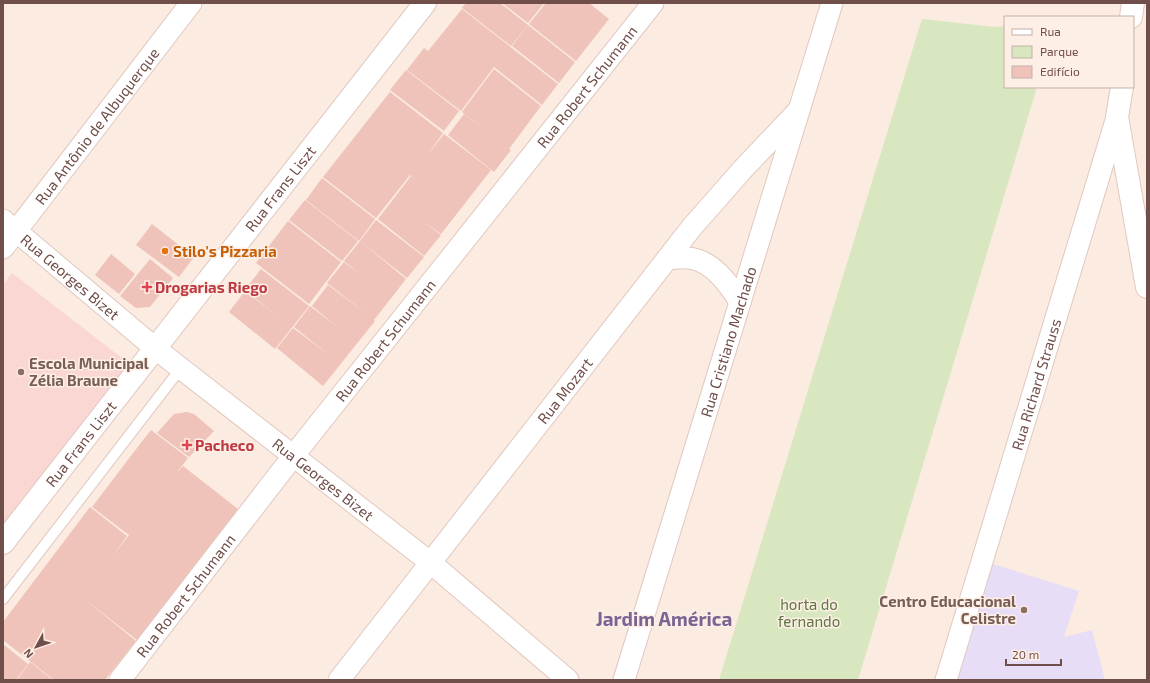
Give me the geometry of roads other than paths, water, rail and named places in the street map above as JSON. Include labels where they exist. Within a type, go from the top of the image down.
[{"type":"street","name":"Rua Antônio de Albuquerque","points":[[3,248],[10,225],[191,3]]},
{"type":"street","name":"Rua Frans Liszt","points":[[3,543],[425,3]]},
{"type":"street","name":"Rua Robert Schumann","points":[[120,680],[294,455],[653,3]]},
{"type":"street","name":"Rua Cristiano Machado","points":[[624,680],[832,3]]},
{"type":"street","points":[[1131,16],[1133,3]]},
{"type":"street","name":"Rua Richard Strauss","points":[[946,680],[1117,117],[1122,88]]},
{"type":"street","name":"Rua Mozart","points":[[339,680],[431,564],[692,227],[743,168],[799,110]]},
{"type":"street","points":[[1117,117],[1147,287]]},
{"type":"street","name":"Rua Georges Bizet","points":[[10,225],[156,349],[294,455],[431,564],[567,680]]},
{"type":"street","points":[[667,259],[687,257],[704,263],[718,273],[730,286],[740,302]]},
{"type":"lane","points":[[3,599],[181,368]]},
{"type":"place","name":"Stilo's Pizzaria","points":[[165,251]]},
{"type":"place","name":"Drogarias Riego","points":[[147,287]]},
{"type":"place","name":"Escola Municipal Zélia Braune","points":[[21,372]]},
{"type":"place","name":"Pacheco","points":[[187,445]]},
{"type":"place","name":"Centro Educacional Celistre","points":[[1024,610]]},
{"type":"district","name":"Jardim América","points":[[664,618]]},
{"type":"park label","name":"horta do fernando","points":[[809,612]]}]
